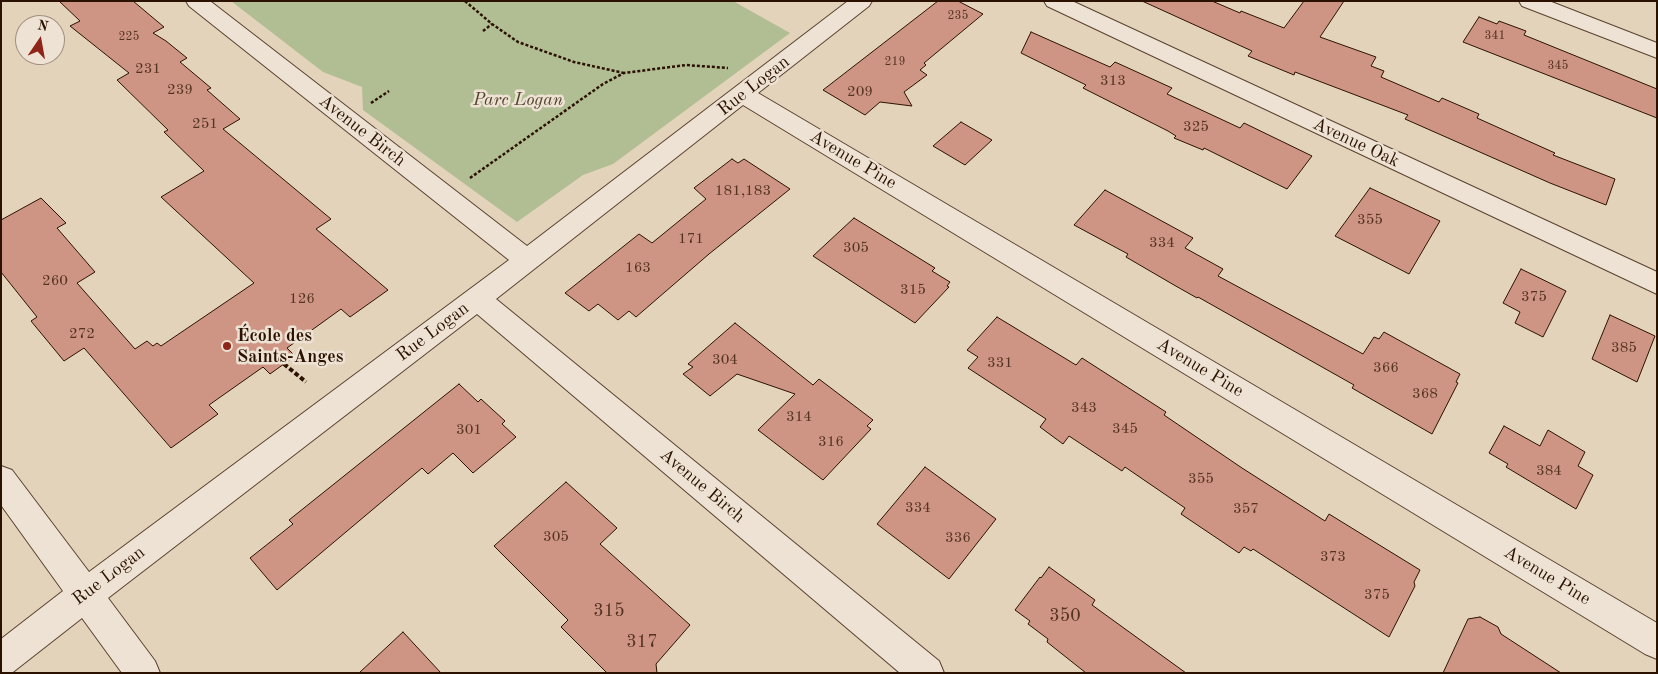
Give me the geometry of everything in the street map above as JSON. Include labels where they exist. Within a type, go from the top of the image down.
[{"type":"street","name":"Avenue Birch","points":[[196,1],[527,260]]},
{"type":"street","name":"Rue Logan","points":[[1,660],[527,260],[739,81],[862,1]]},
{"type":"street","name":"Avenue Oak","points":[[1054,1],[1657,284]]},
{"type":"street","points":[[1529,1],[1657,51]]},
{"type":"street","name":"Avenue Pine","points":[[739,81],[1657,642]]},
{"type":"street","name":"Avenue Birch","points":[[477,299],[927,673]]},
{"type":"street","points":[[1,480],[142,673]]},
{"type":"path","points":[[465,1],[492,24],[518,42],[574,62],[624,73],[686,65],[739,81]]},
{"type":"path","points":[[482,31],[492,24]]},
{"type":"path","points":[[444,194],[525,141],[603,84],[624,73]]},
{"type":"path","points":[[284,364],[306,382]]},
{"type":"green space","name":"Parc Logan","points":[[231,1],[733,1],[790,33],[613,164],[583,175],[517,222],[363,110],[362,87],[323,72]]},
{"type":"building","points":[[59,1],[133,1],[164,27],[153,33],[187,58],[180,62],[211,88],[207,90],[240,119],[223,129],[331,219],[316,229],[388,290],[350,317],[341,309],[287,348],[295,356],[270,374],[263,367],[209,405],[218,414],[171,448],[84,348],[64,361],[31,321],[37,317],[1,272],[1,220],[41,198],[66,223],[57,228],[95,272],[77,283],[135,349],[147,341],[153,346],[157,343],[161,346],[254,283],[161,197],[204,171],[164,132],[168,130],[117,80],[129,73],[70,26],[80,21]]},
{"type":"building","points":[[938,1],[958,1],[983,14],[924,63],[926,65],[920,70],[927,75],[904,92],[912,106],[880,102],[865,115],[823,90]]},
{"type":"building","points":[[1142,1],[1212,1],[1284,28],[1304,1],[1344,1],[1320,37],[1376,57],[1371,66],[1384,71],[1381,77],[1439,102],[1442,98],[1479,114],[1477,118],[1555,153],[1553,155],[1615,179],[1606,205],[1550,183],[1405,119],[1408,115],[1295,72],[1294,75],[1248,56],[1252,51]]},
{"type":"building","points":[[1479,17],[1497,24],[1499,21],[1526,31],[1524,35],[1657,89],[1657,118],[1463,42]]},
{"type":"building","points":[[1031,32],[1110,67],[1115,62],[1172,88],[1167,94],[1240,128],[1244,123],[1312,156],[1287,189],[1204,148],[1203,150],[1174,138],[1176,136],[1168,131],[1083,88],[1086,85],[1021,53]]},
{"type":"building","points":[[961,122],[992,140],[965,165],[933,146]]},
{"type":"building","points":[[732,159],[738,163],[744,159],[790,189],[709,254],[636,317],[629,311],[618,320],[598,304],[589,311],[565,293],[639,234],[652,243],[706,199],[694,188]]},
{"type":"building","points":[[1370,188],[1440,221],[1409,274],[1335,236]]},
{"type":"building","points":[[1105,190],[1193,238],[1185,248],[1223,269],[1218,276],[1363,354],[1374,337],[1379,339],[1384,332],[1460,374],[1456,382],[1458,383],[1432,434],[1352,388],[1354,385],[1174,285],[1126,257],[1128,254],[1074,225]]},
{"type":"building","points":[[854,218],[935,268],[932,271],[950,282],[947,286],[949,287],[915,323],[813,256]]},
{"type":"building","points":[[1521,269],[1566,291],[1543,337],[1515,323],[1520,312],[1503,303]]},
{"type":"building","points":[[1610,315],[1655,336],[1637,382],[1592,359]]},
{"type":"building","points":[[997,317],[1076,365],[1082,358],[1166,412],[1164,415],[1242,468],[1325,521],[1329,514],[1420,570],[1414,582],[1415,586],[1389,637],[1253,549],[1251,551],[1244,547],[1239,553],[1181,514],[1185,508],[1125,467],[1122,471],[1069,436],[1063,444],[1040,427],[1046,419],[968,368],[978,357],[967,350]]},
{"type":"building","points":[[735,323],[813,385],[819,379],[873,420],[867,426],[871,429],[823,480],[758,430],[795,394],[737,374],[710,396],[683,374],[693,367],[688,364]]},
{"type":"building","points":[[459,384],[478,402],[481,399],[505,421],[502,424],[516,437],[473,473],[453,453],[428,474],[422,468],[277,590],[250,558],[293,524],[289,520]]},
{"type":"building","points":[[1504,426],[1540,446],[1548,430],[1585,452],[1578,466],[1593,475],[1576,509],[1506,467],[1508,464],[1489,453]]},
{"type":"building","points":[[925,467],[996,519],[949,579],[877,524]]},
{"type":"building","points":[[566,482],[617,528],[600,544],[690,625],[656,664],[657,673],[607,673],[561,627],[568,620],[494,546]]},
{"type":"building","points":[[1049,567],[1095,600],[1092,605],[1186,673],[1086,673],[1047,642],[1048,639],[1028,624],[1030,621],[1015,610]]},
{"type":"building","points":[[1480,617],[1498,627],[1501,634],[1561,673],[1443,673],[1468,619]]},
{"type":"building","points":[[403,632],[441,673],[359,673]]},
{"type":"place","name":"École des Saints-Anges","points":[[227,346]]}]
